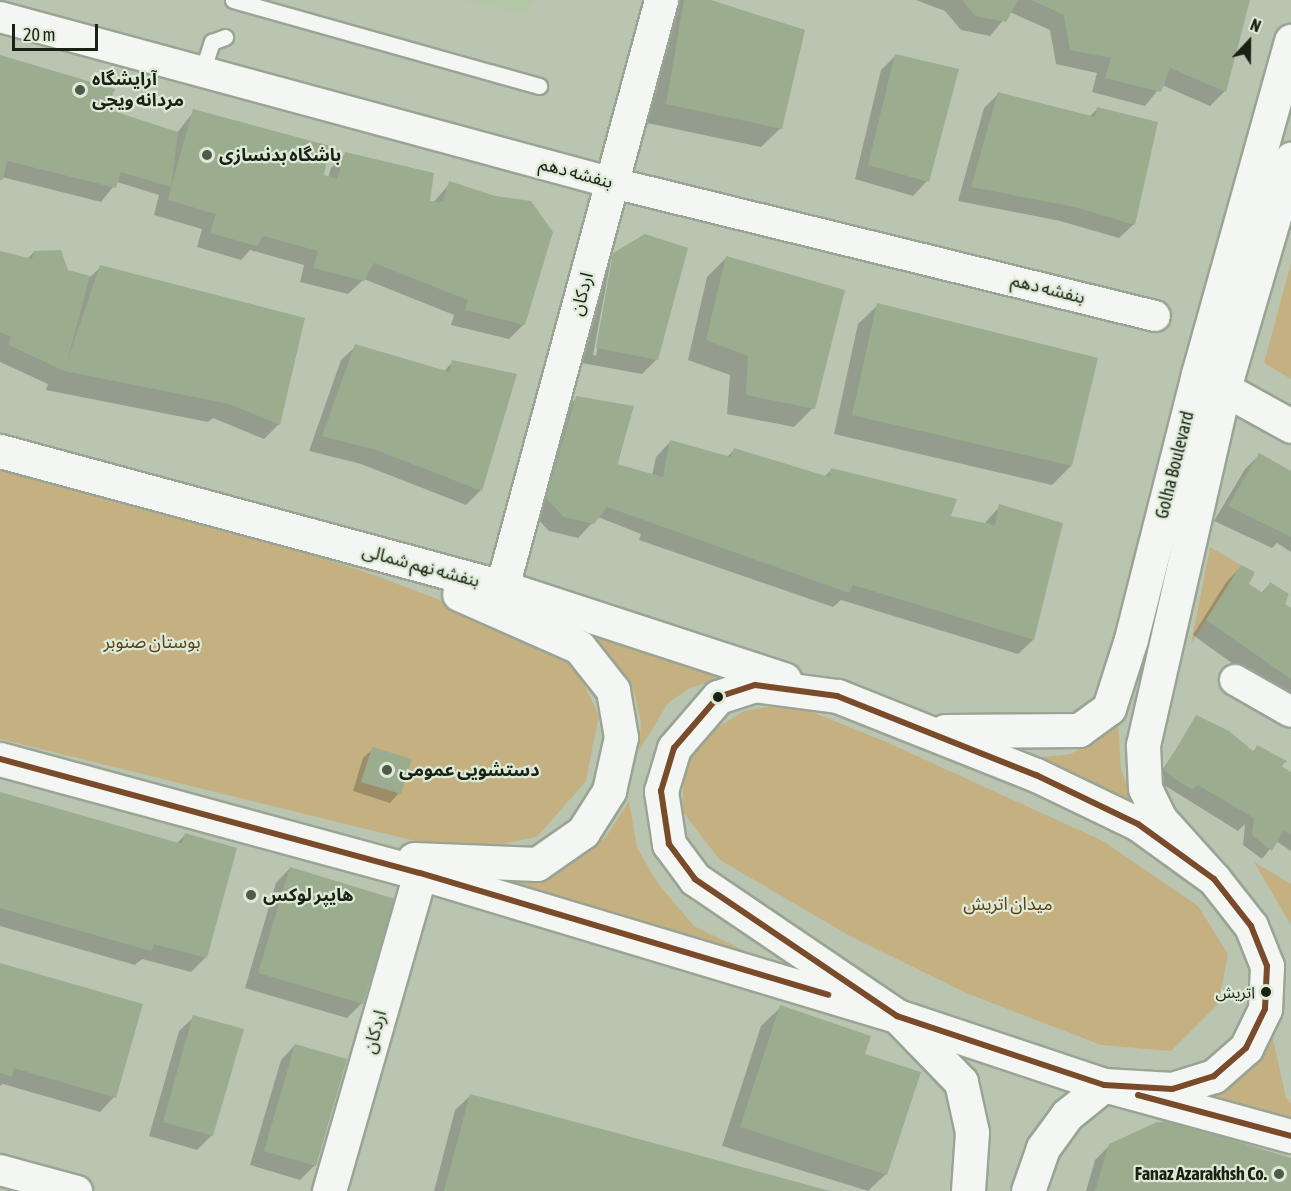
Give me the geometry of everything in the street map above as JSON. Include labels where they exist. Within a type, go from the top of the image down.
[{"type":"main road","name":"اردکان","points":[[502,587],[661,0]]},
{"type":"main road","name":"Golha Boulevard","points":[[1214,879],[1160,819],[1145,788],[1143,745],[1166,640],[1211,381],[1291,41]]},
{"type":"main road","name":"Golha Boulevard","points":[[928,731],[1079,730],[1109,708],[1211,381],[1291,159]]},
{"type":"main road","points":[[1211,381],[1291,426]]},
{"type":"main road","name":"بنفشه نهم شمالی","points":[[0,451],[502,587],[837,696]]},
{"type":"main road","points":[[222,513],[444,588],[513,616],[579,647],[613,690],[621,737],[609,791],[583,832],[537,864],[364,857]]},
{"type":"main road","points":[[968,1191],[972,1132],[961,1082],[897,1016],[695,879],[669,844],[661,791],[674,748],[718,698],[755,685],[837,696],[1036,775],[1138,824],[1214,879],[1251,926],[1267,966],[1265,1009],[1246,1048],[1214,1076],[1172,1089],[1104,1085],[1067,1115],[1043,1148],[1028,1191]]},
{"type":"main road","points":[[0,759],[420,873],[897,1016],[1104,1085],[1291,1136]]},
{"type":"main road","name":"اردکان","points":[[329,1191],[420,873]]},
{"type":"street","name":"بنفشه دهم","points":[[0,17],[613,183],[1155,316]]},
{"type":"street","points":[[1235,680],[1291,712]]},
{"type":"street","points":[[0,1170],[77,1191]]},
{"type":"lane","points":[[233,0],[539,86]]},
{"type":"lane","points":[[202,72],[212,42],[225,37]]},
{"type":"shaded area","points":[[461,0],[536,0],[525,14]]},
{"type":"green space","points":[[1291,263],[1291,379],[1264,363]]},
{"type":"green space","name":"بوستان صنوبر","points":[[0,465],[229,528],[374,575],[519,630],[576,667],[599,716],[586,781],[537,837],[460,852],[0,739]]},
{"type":"green space","points":[[1210,547],[1241,565],[1191,644]]},
{"type":"green space","points":[[581,633],[727,677],[690,688],[668,703],[639,751],[641,723],[634,691],[615,664]]},
{"type":"green space","name":"میدان اتریش","points":[[790,703],[884,741],[1103,841],[1198,906],[1228,954],[1219,1003],[1171,1051],[1101,1045],[966,993],[850,936],[720,860],[682,811],[684,776],[696,741],[744,711]]},
{"type":"green space","points":[[1118,723],[1121,770],[1135,806],[1034,758],[1071,754]]},
{"type":"green space","points":[[629,801],[637,848],[659,885],[694,926],[753,955],[504,881],[541,876],[570,865],[606,837]]},
{"type":"green space","points":[[1254,862],[1291,884],[1291,925]]},
{"type":"green space","points":[[1271,1030],[1286,1098],[1291,1104],[1291,1119],[1204,1095]]},
{"type":"building","points":[[684,0],[711,0],[805,30],[782,129],[666,104]]},
{"type":"building","points":[[962,0],[1018,0],[1006,22],[975,16]]},
{"type":"building","points":[[1031,0],[1250,0],[1226,92],[1170,68],[1161,92],[1105,78],[1111,58],[1070,50],[1064,15]]},
{"type":"building","points":[[895,54],[959,69],[929,182],[868,165]]},
{"type":"building","points":[[0,55],[115,89],[107,109],[178,132],[171,187],[121,172],[116,188],[7,161],[3,180],[0,179]]},
{"type":"building","points":[[998,92],[1095,117],[1097,107],[1158,122],[1135,225],[1075,207],[971,187]]},
{"type":"building","points":[[193,109],[330,146],[324,175],[337,179],[345,152],[434,173],[430,201],[443,202],[449,181],[495,196],[531,201],[553,232],[525,325],[465,310],[468,300],[374,263],[364,281],[313,268],[318,251],[263,236],[257,246],[210,233],[216,214],[168,200]]},
{"type":"building","points":[[645,234],[688,248],[658,360],[596,348],[613,253]]},
{"type":"building","points":[[61,250],[68,270],[90,276],[67,362],[100,265],[305,318],[280,425],[229,404],[64,371],[9,345],[11,337],[0,332],[0,251],[32,259],[34,251]]},
{"type":"building","points":[[726,256],[845,290],[815,409],[746,395],[748,356],[706,340]]},
{"type":"building","points":[[877,303],[1098,358],[1072,466],[852,415]]},
{"type":"building","points":[[355,344],[450,372],[452,360],[517,374],[482,491],[376,450],[322,436]]},
{"type":"building","points":[[576,396],[634,406],[617,464],[663,477],[670,440],[731,457],[734,448],[829,477],[831,468],[957,499],[951,516],[995,525],[999,504],[1063,523],[1034,640],[853,585],[849,593],[607,507],[594,524],[564,517],[546,498]]},
{"type":"building","points":[[1259,453],[1291,471],[1291,537],[1228,506]]},
{"type":"building","points":[[1241,565],[1255,572],[1249,584],[1263,593],[1270,582],[1289,594],[1285,604],[1291,608],[1291,679],[1206,620]]},
{"type":"building","points":[[1196,715],[1229,731],[1254,752],[1257,745],[1287,761],[1281,766],[1291,772],[1291,835],[1284,830],[1272,851],[1252,835],[1254,818],[1198,785],[1193,790],[1164,770]]},
{"type":"building","name":"دستشویی عمومی","points":[[372,747],[412,759],[401,794],[361,782]]},
{"type":"building","points":[[0,792],[182,844],[185,833],[237,848],[207,958],[154,944],[151,951],[0,908]]},
{"type":"building","points":[[290,867],[395,899],[363,1004],[258,973]]},
{"type":"building","points":[[0,963],[143,1004],[116,1098],[14,1068],[12,1077],[0,1073]]},
{"type":"building","points":[[780,1005],[871,1036],[865,1054],[921,1072],[887,1175],[740,1127]]},
{"type":"building","points":[[193,1015],[244,1029],[213,1136],[163,1122]]},
{"type":"building","points":[[295,1044],[347,1059],[316,1166],[264,1151]]},
{"type":"building","points":[[470,1094],[624,1135],[830,1191],[444,1191]]},
{"type":"building","points":[[1171,1121],[1291,1158],[1291,1191],[1095,1191],[1109,1144],[1157,1122]]},
{"type":"transit line","points":[[755,685],[837,696],[1036,775],[1138,824],[1214,879],[1251,926],[1267,966],[1265,1009],[1246,1048],[1214,1076],[1172,1089],[1104,1085],[897,1016],[695,879],[669,844],[661,791],[674,748],[718,697],[755,685]]},
{"type":"transit line","points":[[0,759],[420,873],[828,995]]},
{"type":"transit line","points":[[1138,1095],[1291,1136]]},
{"type":"place","name":"آرایشگاه مردانه ویجی","points":[[80,90]]},
{"type":"place","name":"باشگاه بدنسازی","points":[[207,155]]},
{"type":"place","name":"دستشویی عمومی","points":[[387,770]]},
{"type":"place","name":"هایپر لوکس","points":[[251,895]]},
{"type":"place","name":"اتریش","points":[[1266,992]]},
{"type":"place","name":"Fanaz Azarakhsh Co.","points":[[1279,1174]]}]
